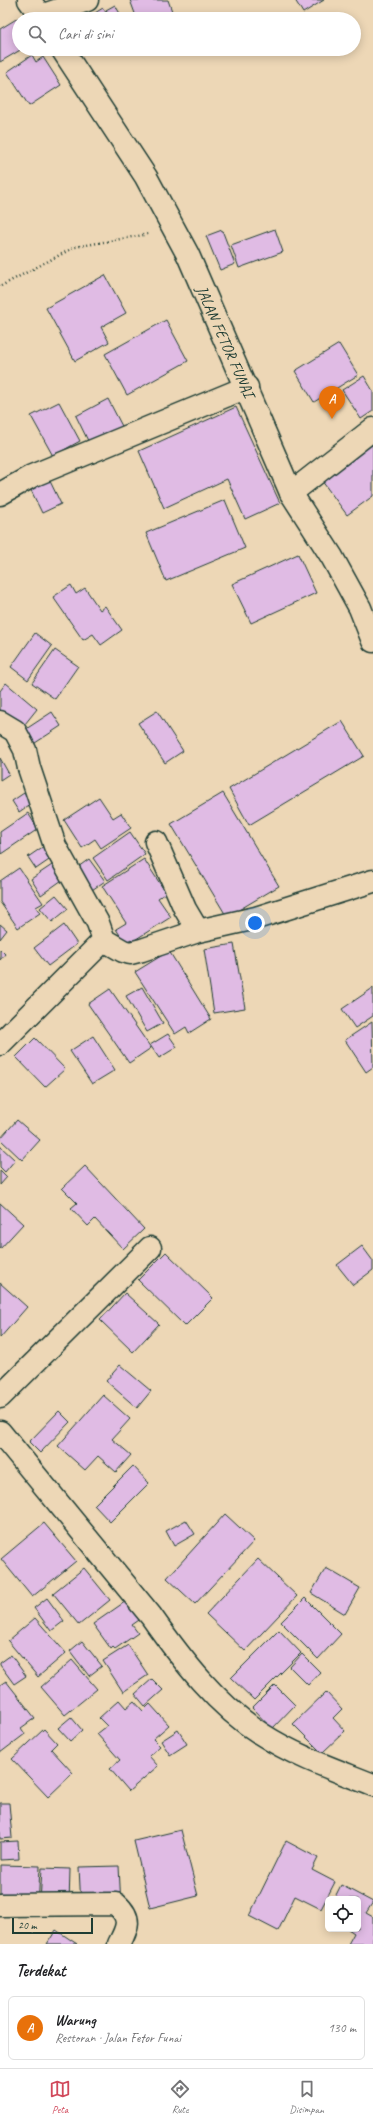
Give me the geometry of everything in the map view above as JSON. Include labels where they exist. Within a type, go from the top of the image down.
[{"type":"street","points":[[38,12],[87,0]]},
{"type":"street","name":"JALAN FETOR FUNAI","points":[[67,56],[146,177],[175,230],[188,255],[247,386],[291,493],[332,557],[360,608],[373,641]]},
{"type":"street","points":[[0,494],[32,476],[247,386]]},
{"type":"street","points":[[291,493],[373,429]]},
{"type":"street","points":[[0,722],[15,731],[25,750],[29,768],[55,846],[98,923],[104,940],[116,948],[130,953],[198,931],[256,918],[373,881]]},
{"type":"street","points":[[156,842],[185,909],[198,931]]},
{"type":"street","points":[[0,1044],[104,940]]},
{"type":"street","points":[[0,1397],[150,1248]]},
{"type":"street","points":[[0,1432],[151,1616],[174,1649],[238,1718],[263,1735],[302,1756],[373,1785]]},
{"type":"street","points":[[0,1904],[116,1904],[124,1911],[127,1922],[119,1944]]},
{"type":"path","points":[[1,286],[74,247],[175,230]]},
{"type":"building","points":[[130,0],[168,0],[172,12],[134,12]]},
{"type":"building","points":[[295,0],[324,0],[305,12],[302,12]]},
{"type":"building","points":[[115,5],[119,12],[107,12],[106,10]]},
{"type":"building","points":[[103,8],[106,12],[96,12]]},
{"type":"building","points":[[12,22],[12,55],[0,62],[0,29]]},
{"type":"building","points":[[31,56],[33,56],[36,62],[43,57],[61,85],[29,106],[7,72]]},
{"type":"building","points":[[275,229],[283,252],[239,268],[231,245]]},
{"type":"building","points":[[222,230],[235,264],[220,270],[206,236]]},
{"type":"building","points":[[105,275],[126,313],[101,327],[109,342],[75,361],[46,308]]},
{"type":"building","points":[[166,320],[188,361],[127,395],[105,354]]},
{"type":"building","points":[[339,344],[358,375],[314,402],[295,371]]},
{"type":"building","points":[[364,376],[373,391],[373,411],[361,419],[342,390]]},
{"type":"building","points":[[108,399],[125,432],[92,449],[76,416]]},
{"type":"building","points":[[59,402],[80,441],[53,456],[31,416]]},
{"type":"building","points":[[236,407],[280,503],[245,519],[227,479],[164,508],[139,451]]},
{"type":"building","points":[[373,436],[373,496],[347,515],[319,477]]},
{"type":"building","points":[[48,477],[61,504],[42,513],[29,486]]},
{"type":"building","points":[[225,500],[245,548],[166,581],[146,533]]},
{"type":"building","points":[[298,554],[316,593],[251,623],[232,584]]},
{"type":"building","points":[[71,585],[76,594],[85,588],[100,610],[105,606],[122,630],[101,645],[93,634],[83,640],[53,597]]},
{"type":"building","points":[[35,633],[52,646],[28,680],[11,667]]},
{"type":"building","points":[[55,650],[78,666],[55,699],[32,683]]},
{"type":"building","points":[[6,683],[37,709],[21,729],[0,711],[0,691]]},
{"type":"building","points":[[157,711],[183,751],[165,763],[138,723]]},
{"type":"building","points":[[52,712],[61,726],[32,745],[23,731]]},
{"type":"building","points":[[342,721],[364,756],[249,825],[229,789]]},
{"type":"building","points":[[0,758],[9,774],[0,780]]},
{"type":"building","points":[[27,791],[35,801],[19,812],[12,801]]},
{"type":"building","points":[[223,793],[279,886],[227,917],[171,824]]},
{"type":"building","points":[[99,797],[113,818],[121,813],[131,828],[101,848],[95,839],[82,848],[64,820]]},
{"type":"building","points":[[28,813],[38,829],[1,854],[0,832]]},
{"type":"building","points":[[130,832],[145,854],[108,880],[93,858]]},
{"type":"building","points":[[44,846],[52,858],[36,869],[28,857]]},
{"type":"building","points":[[89,859],[105,881],[89,892],[74,870]]},
{"type":"building","points":[[144,859],[166,893],[158,898],[171,917],[133,941],[131,939],[125,943],[116,929],[126,923],[102,886]]},
{"type":"building","points":[[55,863],[65,878],[41,895],[31,879]]},
{"type":"building","points":[[19,868],[43,903],[36,907],[40,913],[18,928],[0,902],[0,881]]},
{"type":"building","points":[[56,895],[68,909],[52,922],[40,908]]},
{"type":"building","points":[[0,924],[7,930],[0,939]]},
{"type":"building","points":[[64,925],[77,944],[48,966],[34,948]]},
{"type":"building","points":[[234,944],[245,1008],[214,1013],[204,949]]},
{"type":"building","points":[[0,949],[5,954],[0,960]]},
{"type":"building","points":[[169,951],[211,1019],[189,1033],[186,1027],[175,1034],[135,972]]},
{"type":"building","points":[[142,987],[163,1023],[147,1032],[126,996]]},
{"type":"building","points":[[373,988],[373,1016],[355,1028],[342,1009]]},
{"type":"building","points":[[110,989],[151,1048],[129,1063],[88,1004]]},
{"type":"building","points":[[372,1022],[373,1067],[366,1072],[345,1040]]},
{"type":"building","points":[[168,1034],[177,1047],[159,1058],[150,1045]]},
{"type":"building","points":[[93,1036],[115,1070],[92,1084],[70,1051]]},
{"type":"building","points":[[35,1038],[65,1069],[45,1087],[16,1057]]},
{"type":"building","points":[[17,1120],[40,1140],[22,1160],[0,1139]]},
{"type":"building","points":[[0,1146],[15,1160],[5,1172],[0,1167]]},
{"type":"building","points":[[85,1166],[144,1229],[123,1249],[95,1219],[88,1226],[71,1208],[77,1203],[62,1188]]},
{"type":"building","points":[[0,1170],[7,1177],[0,1185]]},
{"type":"building","points":[[0,1203],[23,1224],[0,1249]]},
{"type":"building","points":[[362,1246],[373,1261],[373,1270],[353,1285],[337,1265]]},
{"type":"building","points":[[166,1252],[213,1298],[185,1326],[138,1280]]},
{"type":"building","points":[[0,1283],[27,1307],[0,1338]]},
{"type":"building","points":[[125,1293],[159,1324],[133,1352],[100,1320]]},
{"type":"building","points":[[120,1365],[151,1391],[137,1408],[106,1381]]},
{"type":"building","points":[[103,1395],[130,1419],[112,1439],[131,1455],[116,1472],[98,1456],[85,1470],[58,1446]]},
{"type":"building","points":[[59,1411],[70,1422],[40,1453],[29,1442]]},
{"type":"building","points":[[133,1466],[149,1483],[110,1522],[94,1505]]},
{"type":"building","points":[[225,1514],[254,1541],[195,1604],[167,1578]]},
{"type":"building","points":[[186,1520],[195,1534],[174,1546],[166,1531]]},
{"type":"building","points":[[44,1523],[76,1561],[32,1597],[1,1559]]},
{"type":"building","points":[[258,1559],[297,1596],[245,1651],[206,1614]]},
{"type":"building","points":[[84,1568],[110,1600],[79,1625],[53,1593]]},
{"type":"building","points":[[326,1568],[360,1588],[345,1614],[311,1593]]},
{"type":"building","points":[[47,1598],[64,1621],[51,1631],[34,1608]]},
{"type":"building","points":[[305,1598],[341,1634],[318,1659],[281,1622]]},
{"type":"building","points":[[129,1599],[142,1618],[132,1625],[138,1633],[115,1649],[113,1647],[111,1649],[93,1624]]},
{"type":"building","points":[[35,1618],[66,1653],[38,1677],[8,1641]]},
{"type":"building","points":[[279,1630],[301,1653],[254,1700],[231,1678]]},
{"type":"building","points":[[82,1641],[102,1666],[89,1676],[70,1651]]},
{"type":"building","points":[[128,1645],[148,1675],[123,1692],[103,1661]]},
{"type":"building","points":[[302,1654],[320,1672],[308,1685],[290,1667]]},
{"type":"building","points":[[11,1655],[26,1676],[14,1684],[0,1665],[0,1663]]},
{"type":"building","points":[[72,1660],[97,1689],[65,1715],[41,1687]]},
{"type":"building","points":[[152,1679],[163,1690],[145,1706],[135,1694]]},
{"type":"building","points":[[6,1681],[35,1718],[21,1728],[25,1734],[0,1753],[0,1685]]},
{"type":"building","points":[[275,1685],[295,1705],[272,1729],[252,1708]]},
{"type":"building","points":[[326,1692],[342,1709],[333,1718],[345,1731],[322,1753],[293,1724]]},
{"type":"building","points":[[119,1700],[126,1708],[134,1701],[143,1711],[150,1704],[169,1725],[153,1739],[160,1746],[149,1756],[158,1766],[129,1791],[110,1769],[120,1760],[97,1734],[107,1726],[99,1718]]},
{"type":"building","points":[[71,1717],[82,1730],[70,1741],[58,1728]]},
{"type":"building","points":[[44,1729],[57,1743],[51,1749],[73,1773],[48,1797],[12,1759]]},
{"type":"building","points":[[178,1730],[187,1744],[170,1755],[161,1741]]},
{"type":"building","points":[[0,1803],[9,1803],[12,1838],[0,1839]]},
{"type":"building","points":[[181,1830],[198,1896],[150,1908],[134,1841]]},
{"type":"building","points":[[18,1841],[19,1859],[0,1860],[0,1842]]},
{"type":"building","points":[[286,1841],[318,1858],[312,1870],[335,1882],[328,1896],[325,1896],[325,1901],[321,1909],[295,1896],[278,1931],[249,1916]]},
{"type":"building","points":[[0,1865],[40,1866],[38,1910],[0,1908]]},
{"type":"building","points":[[119,1866],[121,1906],[81,1907],[79,1867]]},
{"type":"building","points":[[42,1868],[70,1869],[69,1904],[40,1903]]},
{"type":"building","points":[[341,1885],[373,1902],[366,1913],[373,1917],[373,1944],[348,1944],[354,1933],[352,1932],[361,1932],[361,1896],[336,1896]]},
{"type":"building","points":[[56,1930],[77,1944],[47,1944]]},
{"type":"place","name":"Warung","points":[[332,419]]}]
